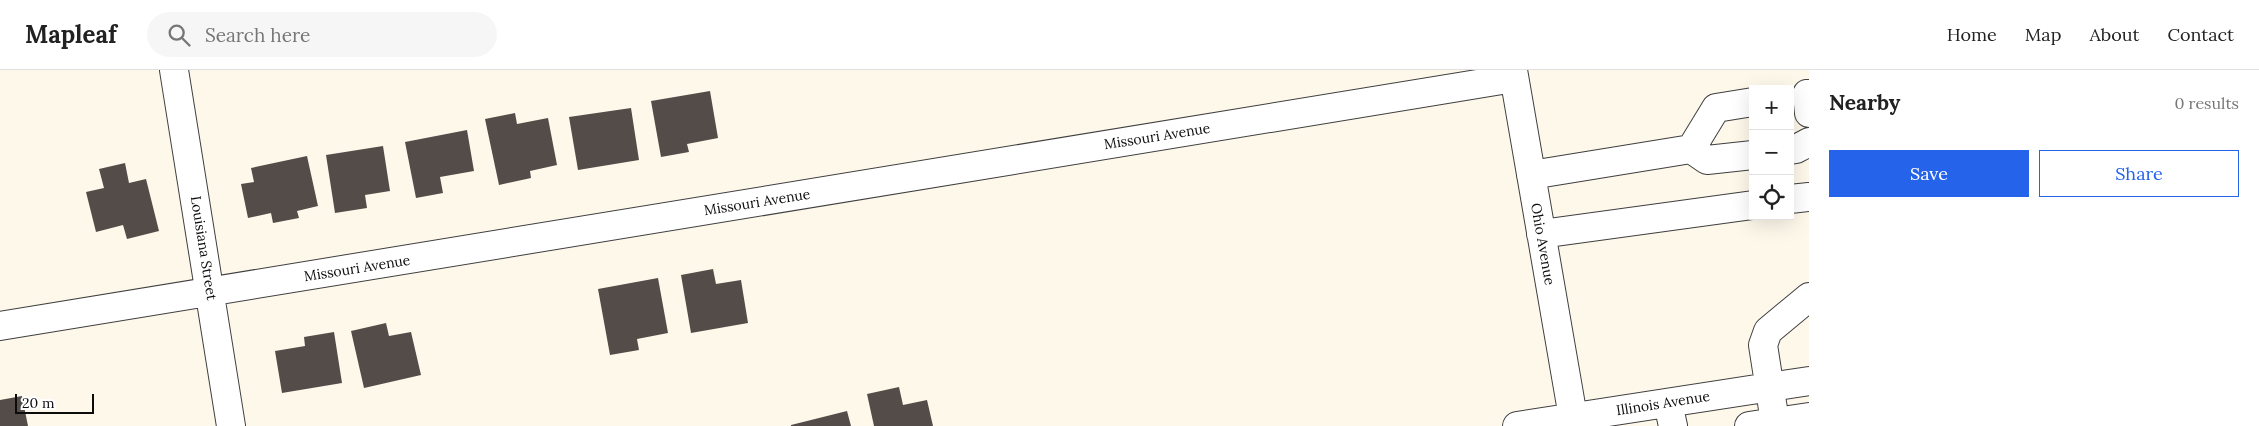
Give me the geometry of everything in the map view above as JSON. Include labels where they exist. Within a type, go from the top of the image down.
[{"type":"street","name":"Louisiana Street","points":[[174,70],[231,426]]},
{"type":"street","name":"Missouri Avenue","points":[[0,326],[1513,74]]},
{"type":"street","name":"Ohio Avenue","points":[[1513,74],[1573,417]]},
{"type":"street","points":[[1691,149],[1716,108],[1749,103]]},
{"type":"street","points":[[1794,149],[1809,142]]},
{"type":"street","points":[[1531,175],[1691,149],[1707,160],[1749,155]]},
{"type":"street","points":[[1541,234],[1749,206]]},
{"type":"street","points":[[1786,422],[1770,387],[1763,345],[1768,331],[1809,297]]},
{"type":"street","name":"Illinois Avenue","points":[[1517,426],[1573,417],[1634,417],[1671,414],[1770,387],[1809,380]]},
{"type":"building","points":[[710,91],[718,138],[687,144],[689,152],[661,157],[651,101]]},
{"type":"building","points":[[631,108],[639,160],[578,170],[569,117]]},
{"type":"building","points":[[515,113],[517,124],[548,118],[557,165],[530,171],[531,178],[499,185],[485,119]]},
{"type":"building","points":[[467,130],[474,171],[440,177],[443,193],[416,198],[405,142]]},
{"type":"building","points":[[383,146],[390,191],[365,195],[367,208],[335,213],[326,155]]},
{"type":"building","points":[[307,156],[318,206],[297,211],[299,218],[273,223],[271,213],[248,218],[241,184],[254,182],[251,168]]},
{"type":"building","points":[[125,163],[129,183],[146,179],[159,231],[127,239],[123,225],[96,232],[86,192],[104,188],[99,169]]},
{"type":"building","points":[[713,269],[716,284],[741,280],[748,323],[691,333],[681,275]]},
{"type":"building","points":[[658,278],[668,333],[637,339],[639,350],[610,355],[598,289]]},
{"type":"building","points":[[386,323],[389,336],[411,332],[421,375],[364,388],[351,331]]},
{"type":"building","points":[[334,332],[342,383],[282,393],[275,351],[305,346],[304,337]]},
{"type":"building","points":[[899,387],[903,405],[927,400],[933,426],[874,426],[867,394]]},
{"type":"building","points":[[22,396],[28,426],[0,426],[0,400]]},
{"type":"building","points":[[847,411],[851,426],[791,426],[791,425]]}]
